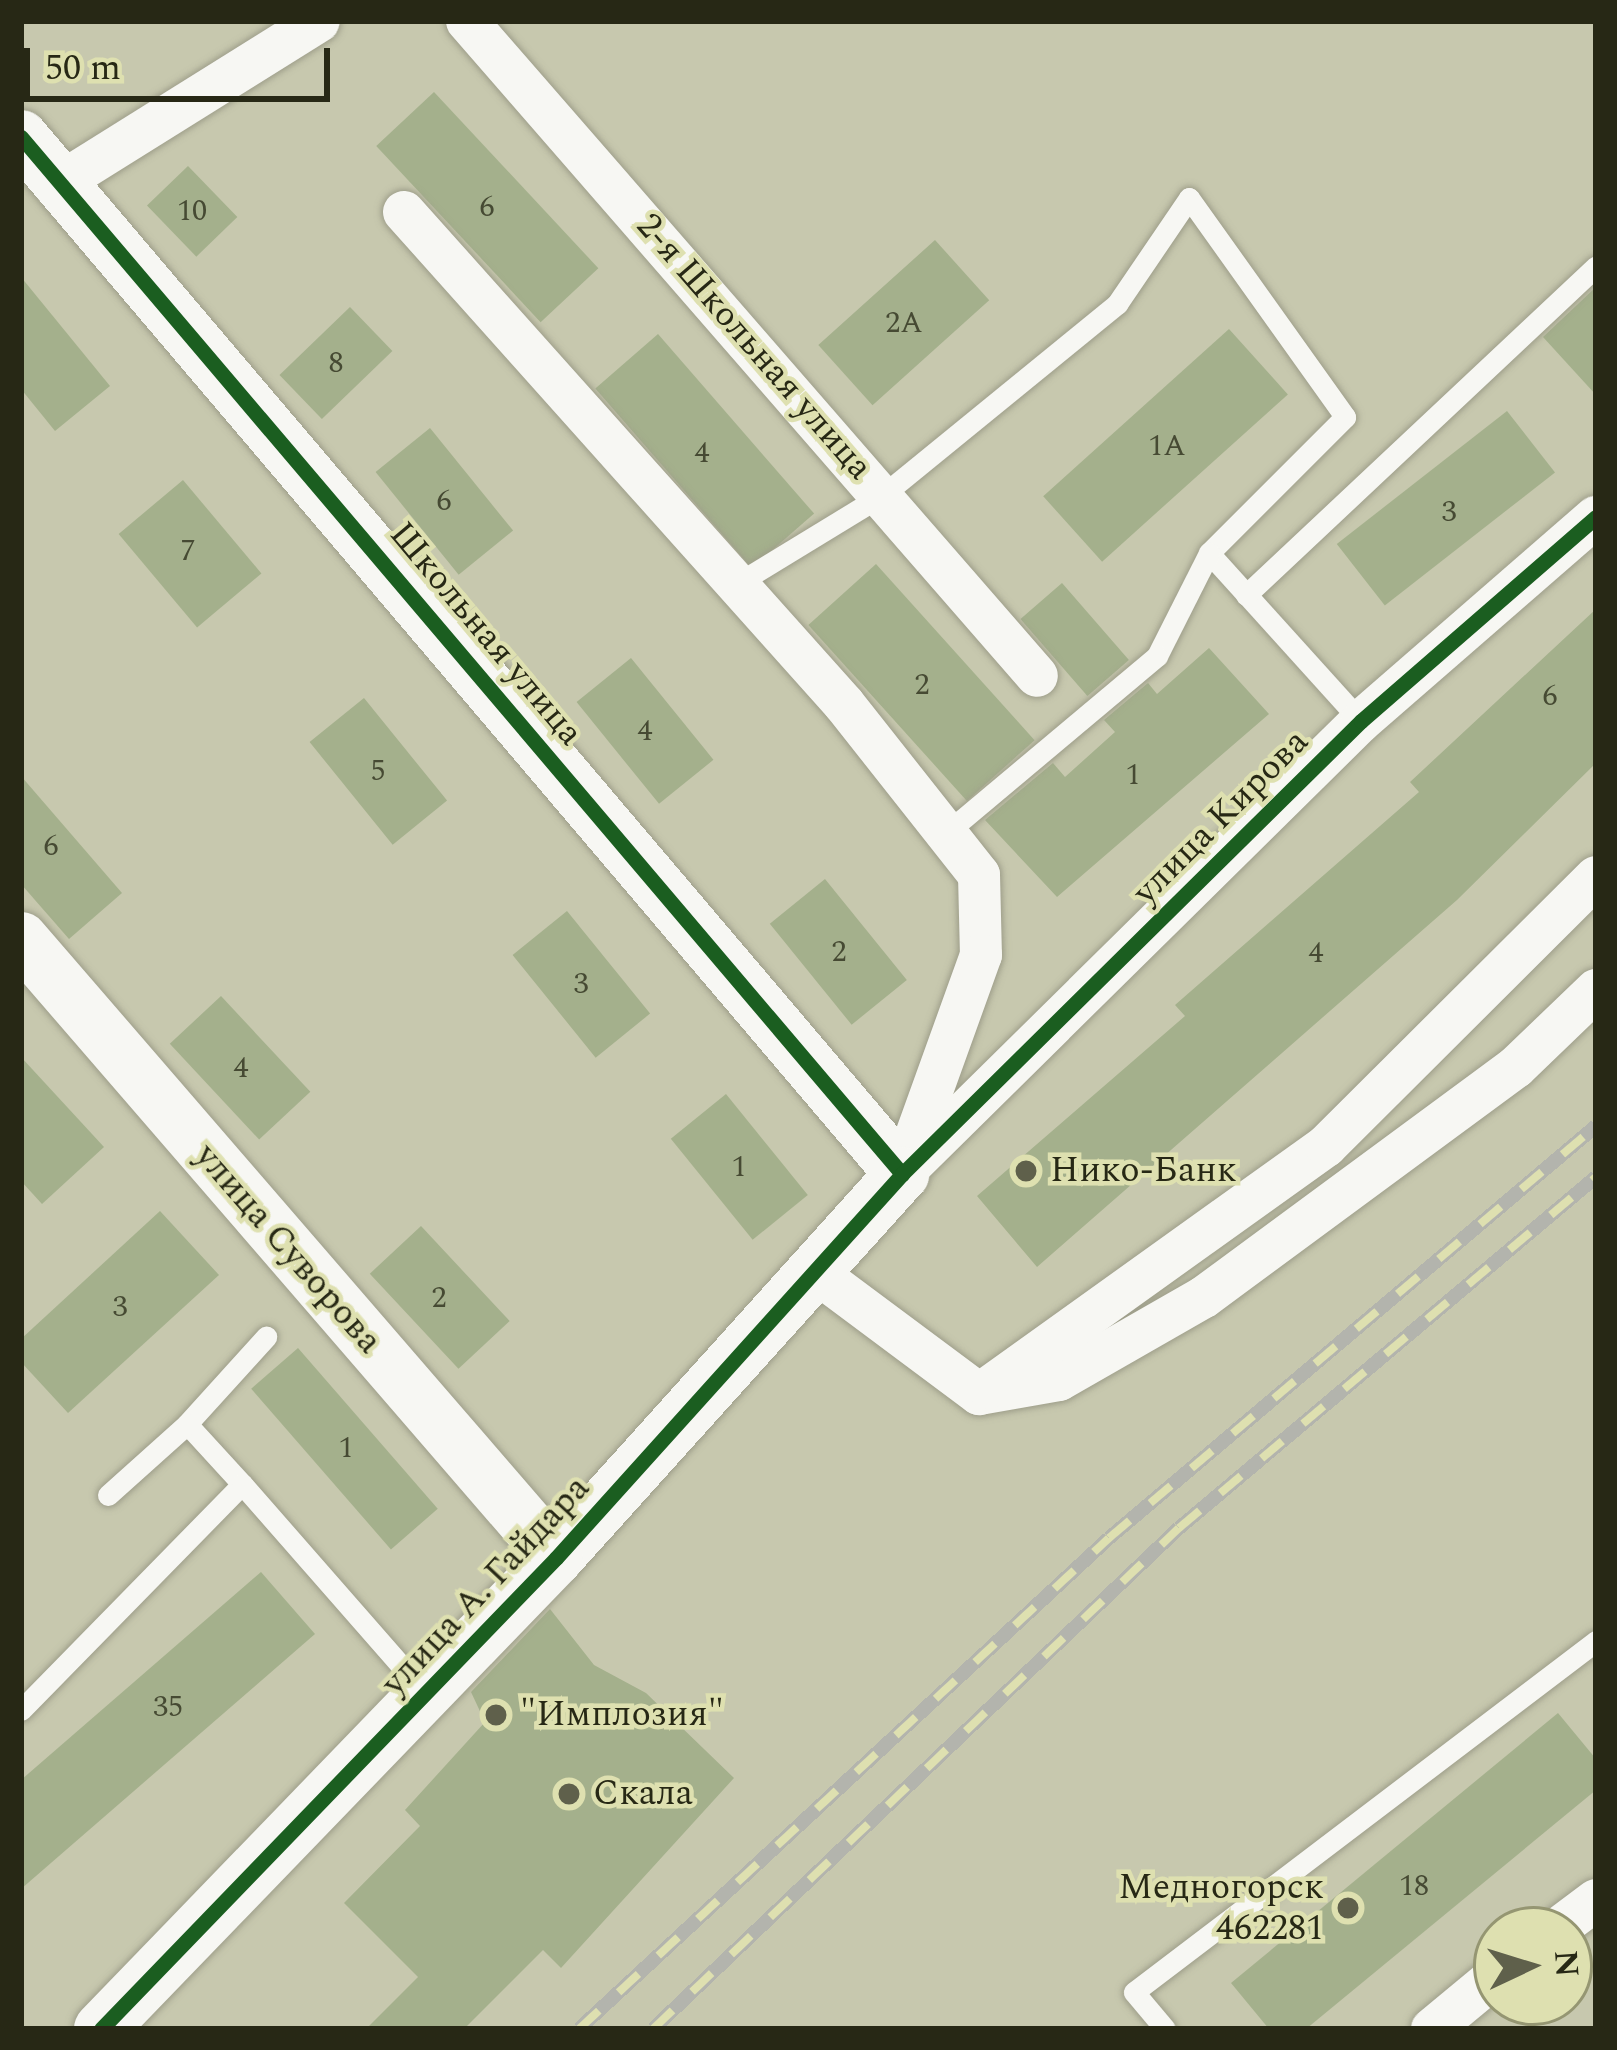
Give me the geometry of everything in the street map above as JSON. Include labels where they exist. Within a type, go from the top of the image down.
[{"type":"street","points":[[55,186],[319,21]]},
{"type":"street","name":"2-я Школьная улица","points":[[466,21],[884,494],[1037,676]]},
{"type":"street","name":"Школьная улица","points":[[21,137],[55,186],[902,1174]]},
{"type":"street","points":[[404,212],[738,583],[950,830],[979,874],[986,917],[902,1174]]},
{"type":"street","name":"улица Кирова","points":[[902,1174],[1361,721],[1596,517]]},
{"type":"street","points":[[979,1394],[1326,1147],[1596,878]]},
{"type":"street","name":"улица Суворова","points":[[21,939],[556,1558]]},
{"type":"street","points":[[818,1274],[979,1394],[1059,1380],[1204,1297],[1516,1067],[1596,990]]},
{"type":"street","name":"улица А. Гайдара","points":[[101,2029],[556,1558],[818,1274],[902,1174]]},
{"type":"street","points":[[1432,2029],[1473,1995]]},
{"type":"lane","points":[[738,583],[884,494],[1118,304],[1190,198],[1346,417],[1209,553],[1157,656],[950,830]]},
{"type":"lane","points":[[1246,595],[1596,266]]},
{"type":"lane","points":[[1209,553],[1361,721]]},
{"type":"lane","points":[[108,1495],[187,1424],[266,1337]]},
{"type":"lane","points":[[187,1424],[425,1694]]},
{"type":"lane","points":[[21,1710],[242,1484]]},
{"type":"lane","points":[[1165,2029],[1134,1992],[1596,1641]]},
{"type":"building","points":[[434,92],[598,268],[541,322],[376,146]]},
{"type":"building","points":[[188,166],[237,217],[196,257],[147,206]]},
{"type":"building","points":[[935,240],[989,300],[873,405],[818,345]]},
{"type":"building","points":[[21,277],[110,386],[55,431],[21,389]]},
{"type":"building","points":[[1596,287],[1596,395],[1543,337]]},
{"type":"building","points":[[350,307],[392,351],[322,419],[280,375]]},
{"type":"building","points":[[1229,329],[1288,394],[1102,562],[1043,496]]},
{"type":"building","points":[[658,334],[814,514],[752,568],[595,388]]},
{"type":"building","points":[[1507,411],[1555,472],[1385,605],[1337,544]]},
{"type":"building","points":[[430,428],[513,531],[459,575],[376,472]]},
{"type":"building","points":[[183,480],[261,573],[197,627],[119,534]]},
{"type":"building","points":[[876,564],[1035,740],[967,801],[808,625]]},
{"type":"building","points":[[1062,583],[1129,660],[1087,696],[1020,619]]},
{"type":"building","points":[[1596,609],[1596,763],[1457,900],[1037,1267],[977,1196],[1185,1016],[1175,1005],[1419,792],[1410,782]]},
{"type":"building","points":[[1209,648],[1269,714],[1057,897],[985,820],[1053,763],[1065,777],[1115,732],[1104,720],[1148,683],[1157,694]]},
{"type":"building","points":[[631,658],[713,760],[659,804],[577,702]]},
{"type":"building","points":[[364,698],[447,801],[393,845],[310,742]]},
{"type":"building","points":[[21,776],[122,893],[69,939],[21,884]]},
{"type":"building","points":[[825,879],[907,980],[852,1025],[770,924]]},
{"type":"building","points":[[567,911],[650,1014],[596,1058],[513,955]]},
{"type":"building","points":[[221,996],[310,1092],[259,1140],[170,1044]]},
{"type":"building","points":[[21,1057],[104,1147],[42,1204],[21,1181]]},
{"type":"building","points":[[726,1094],[808,1195],[753,1240],[671,1139]]},
{"type":"building","points":[[160,1211],[219,1275],[68,1413],[21,1362],[21,1339]]},
{"type":"building","points":[[421,1226],[510,1321],[458,1369],[370,1274]]},
{"type":"building","points":[[298,1348],[438,1509],[391,1549],[251,1389]]},
{"type":"building","points":[[261,1572],[315,1634],[21,1889],[21,1780]]},
{"type":"building","name":"Скала","points":[[550,1609],[594,1665],[646,1693],[734,1778],[561,1968],[543,1950],[464,2029],[366,2029],[418,1977],[344,1903],[420,1826],[405,1810],[485,1722],[471,1692]]},
{"type":"building","points":[[1558,1713],[1596,1759],[1596,1790],[1306,2029],[1269,2029],[1231,1983]]},
{"type":"railway","points":[[579,2029],[1109,1538],[1596,1126]]},
{"type":"railway","points":[[653,2029],[1179,1528],[1596,1177]]},
{"type":"cycle path","points":[[21,137],[902,1174]]},
{"type":"cycle path","points":[[101,2029],[556,1558],[902,1174],[1361,721],[1596,517]]},
{"type":"place","name":"Нико-Банк","points":[[1026,1171]]},
{"type":"place","name":"\"Имплозия\"","points":[[496,1715]]},
{"type":"place","name":"Скала","points":[[569,1794]]},
{"type":"place","name":"Медногорск 462281","points":[[1348,1908]]}]
